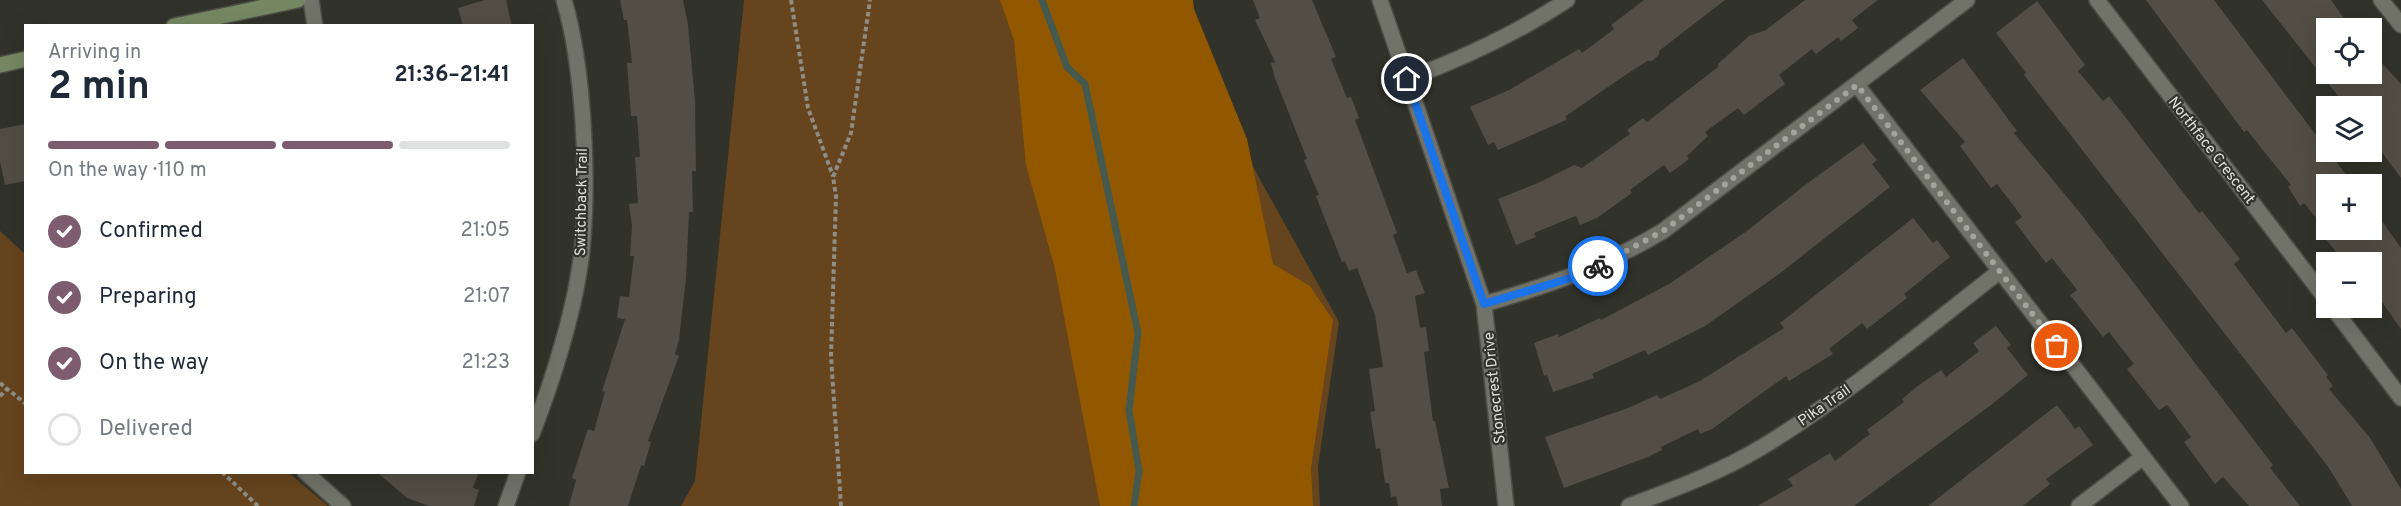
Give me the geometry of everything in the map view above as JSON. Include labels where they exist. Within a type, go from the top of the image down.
[{"type":"street","points":[[184,24],[298,0]]},
{"type":"street","points":[[311,0],[315,24]]},
{"type":"street","name":"Switchback Trail","points":[[534,429],[563,340],[582,250],[583,160],[579,78],[564,0]]},
{"type":"street","name":"Stonecrest Drive","points":[[1380,0],[1484,304],[1506,506]]},
{"type":"street","points":[[1407,79],[1484,49],[1567,0]]},
{"type":"street","points":[[1484,304],[1571,278],[1636,248],[1663,231],[1967,0]]},
{"type":"street","name":"Northface Crescent","points":[[2097,0],[2316,286]]},
{"type":"street","points":[[2382,0],[2401,25]]},
{"type":"street","points":[[0,65],[24,59]]},
{"type":"street","points":[[1857,85],[2181,506]]},
{"type":"street","name":"Pika Trail","points":[[1629,506],[1701,478],[1761,448],[1834,399],[2001,271]]},
{"type":"street","points":[[2341,318],[2401,398]]},
{"type":"street","points":[[2079,506],[2143,457]]},
{"type":"street","points":[[307,474],[343,506]]},
{"type":"street","points":[[506,506],[517,474]]},
{"type":"path","points":[[791,0],[808,108],[833,177],[836,196],[831,356],[842,506]]},
{"type":"path","points":[[833,177],[851,133],[870,0]]},
{"type":"path","points":[[0,382],[24,402]]},
{"type":"path","points":[[0,396],[7,389]]},
{"type":"path","points":[[224,474],[258,506]]},
{"type":"shaded area","points":[[744,0],[1181,0],[1210,89],[1339,322],[1318,466],[1320,506],[681,506],[695,481]]},
{"type":"shaded area","points":[[1000,0],[1193,0],[1194,9],[1247,139],[1273,264],[1310,286],[1333,320],[1311,468],[1313,506],[1100,506],[1055,269],[1026,165],[1014,40]]},
{"type":"shaded area","points":[[0,231],[24,253],[24,474],[290,474],[328,506],[0,506]]},
{"type":"building","points":[[485,0],[506,0],[512,24],[462,24],[458,8]]},
{"type":"building","points":[[620,0],[683,0],[688,25],[695,101],[696,171],[692,171],[693,212],[689,212],[686,278],[679,340],[675,354],[679,356],[648,441],[651,442],[644,466],[641,465],[628,506],[569,506],[576,480],[572,478],[588,429],[594,431],[605,392],[602,391],[625,319],[617,318],[620,296],[629,297],[634,256],[630,256],[632,226],[629,204],[638,203],[635,157],[640,157],[637,116],[631,116],[627,63],[632,63],[627,20],[624,20]]},
{"type":"building","points":[[1253,0],[1312,0],[1336,57],[1331,59],[1347,98],[1351,97],[1359,118],[1355,120],[1397,233],[1393,235],[1407,273],[1416,270],[1425,293],[1415,296],[1420,328],[1426,327],[1429,351],[1424,352],[1433,421],[1435,421],[1449,488],[1440,489],[1442,506],[1398,506],[1396,496],[1391,497],[1389,483],[1385,483],[1380,448],[1376,449],[1370,412],[1375,411],[1369,369],[1383,367],[1375,315],[1357,268],[1349,271],[1345,261],[1342,262],[1321,209],[1316,196],[1319,195],[1304,160],[1307,159],[1275,78],[1271,63],[1275,62],[1255,20],[1260,18]]},
{"type":"building","points":[[1644,0],[1725,0],[1659,51],[1659,55],[1652,61],[1647,61],[1621,78],[1566,116],[1566,120],[1498,150],[1494,142],[1488,145],[1470,107],[1509,90],[1579,49],[1582,53],[1614,29],[1611,25]]},
{"type":"building","points":[[1805,0],[1878,0],[1852,20],[1858,28],[1841,41],[1838,37],[1816,54],[1812,49],[1779,75],[1785,84],[1744,115],[1738,108],[1705,132],[1708,136],[1687,156],[1689,159],[1670,173],[1664,165],[1630,190],[1632,193],[1597,218],[1580,225],[1576,216],[1573,217],[1534,233],[1536,237],[1516,245],[1498,199],[1574,165],[1582,168],[1630,134],[1627,130],[1643,118],[1647,122],[1718,67],[1718,64],[1749,36],[1766,30]]},
{"type":"building","points":[[2146,0],[2214,0],[2316,135],[2316,162],[2336,162],[2345,174],[2316,174],[2316,218],[2304,203],[2300,206],[2288,187],[2291,185],[2247,130],[2244,132]]},
{"type":"building","points":[[2262,0],[2331,0],[2344,18],[2316,18],[2316,68]]},
{"type":"building","points":[[2037,1],[2085,65],[2078,71],[2103,101],[2109,96],[2199,213],[2202,211],[2240,259],[2234,264],[2286,333],[2292,328],[2328,375],[2326,377],[2333,386],[2329,389],[2370,438],[2401,489],[2401,506],[2352,506],[2329,468],[2024,75],[2026,73],[1996,33]]},
{"type":"building","points":[[1963,58],[2017,131],[2014,133],[2081,214],[2273,465],[2270,468],[2300,506],[2249,506],[2223,477],[2215,484],[2184,442],[2191,437],[2167,405],[2159,410],[2127,369],[2134,364],[2109,332],[2103,337],[2070,295],[2077,290],[2052,258],[2046,263],[2015,222],[2022,217],[1997,184],[1991,188],[1960,146],[1965,142],[1920,90]]},
{"type":"building","points":[[2382,63],[2401,84],[2401,178],[2382,152],[2382,96],[2338,96],[2329,84],[2382,84]]},
{"type":"building","points":[[24,124],[24,181],[5,185],[0,162],[0,129]]},
{"type":"building","points":[[1863,143],[1877,160],[1872,164],[1890,187],[1779,274],[1705,326],[1648,355],[1645,350],[1592,374],[1594,378],[1553,392],[1547,375],[1544,376],[1534,343],[1558,334],[1559,337],[1600,318],[1601,320],[1669,284],[1747,231]]},
{"type":"building","points":[[1913,218],[1933,243],[1937,240],[1950,257],[1904,294],[1907,298],[1867,329],[1862,323],[1829,349],[1833,354],[1789,381],[1786,376],[1712,429],[1700,434],[1698,429],[1661,447],[1662,450],[1648,457],[1564,488],[1545,437],[1628,408],[1657,395],[1660,399],[1700,381],[1784,328],[1780,323]]},
{"type":"building","points":[[2382,221],[2401,248],[2401,329],[2382,302],[2382,252],[2336,252],[2327,240],[2382,240]]},
{"type":"building","points":[[1996,326],[2011,345],[2007,348],[2028,375],[1991,405],[1854,506],[1757,506],[1793,486],[1788,479],[1830,453],[1835,461],[1870,434],[1867,430],[1904,402],[1902,399],[1919,385],[1941,370],[1946,377],[1979,351],[1973,343]]},
{"type":"building","points":[[2057,405],[2075,429],[2079,426],[2093,445],[2046,479],[2050,484],[2023,506],[1928,506]]},
{"type":"building","points":[[379,474],[478,474],[473,488],[479,490],[474,506],[429,506],[407,498]]},
{"type":"waterway","points":[[1042,0],[1067,67],[1085,84],[1138,333],[1129,410],[1139,471],[1134,506]]},
{"type":"way so far","points":[[1598,266],[1636,248],[1663,231],[1857,85],[2057,346]]},
{"type":"route","points":[[1407,79],[1484,304],[1571,278],[1598,266]]}]
